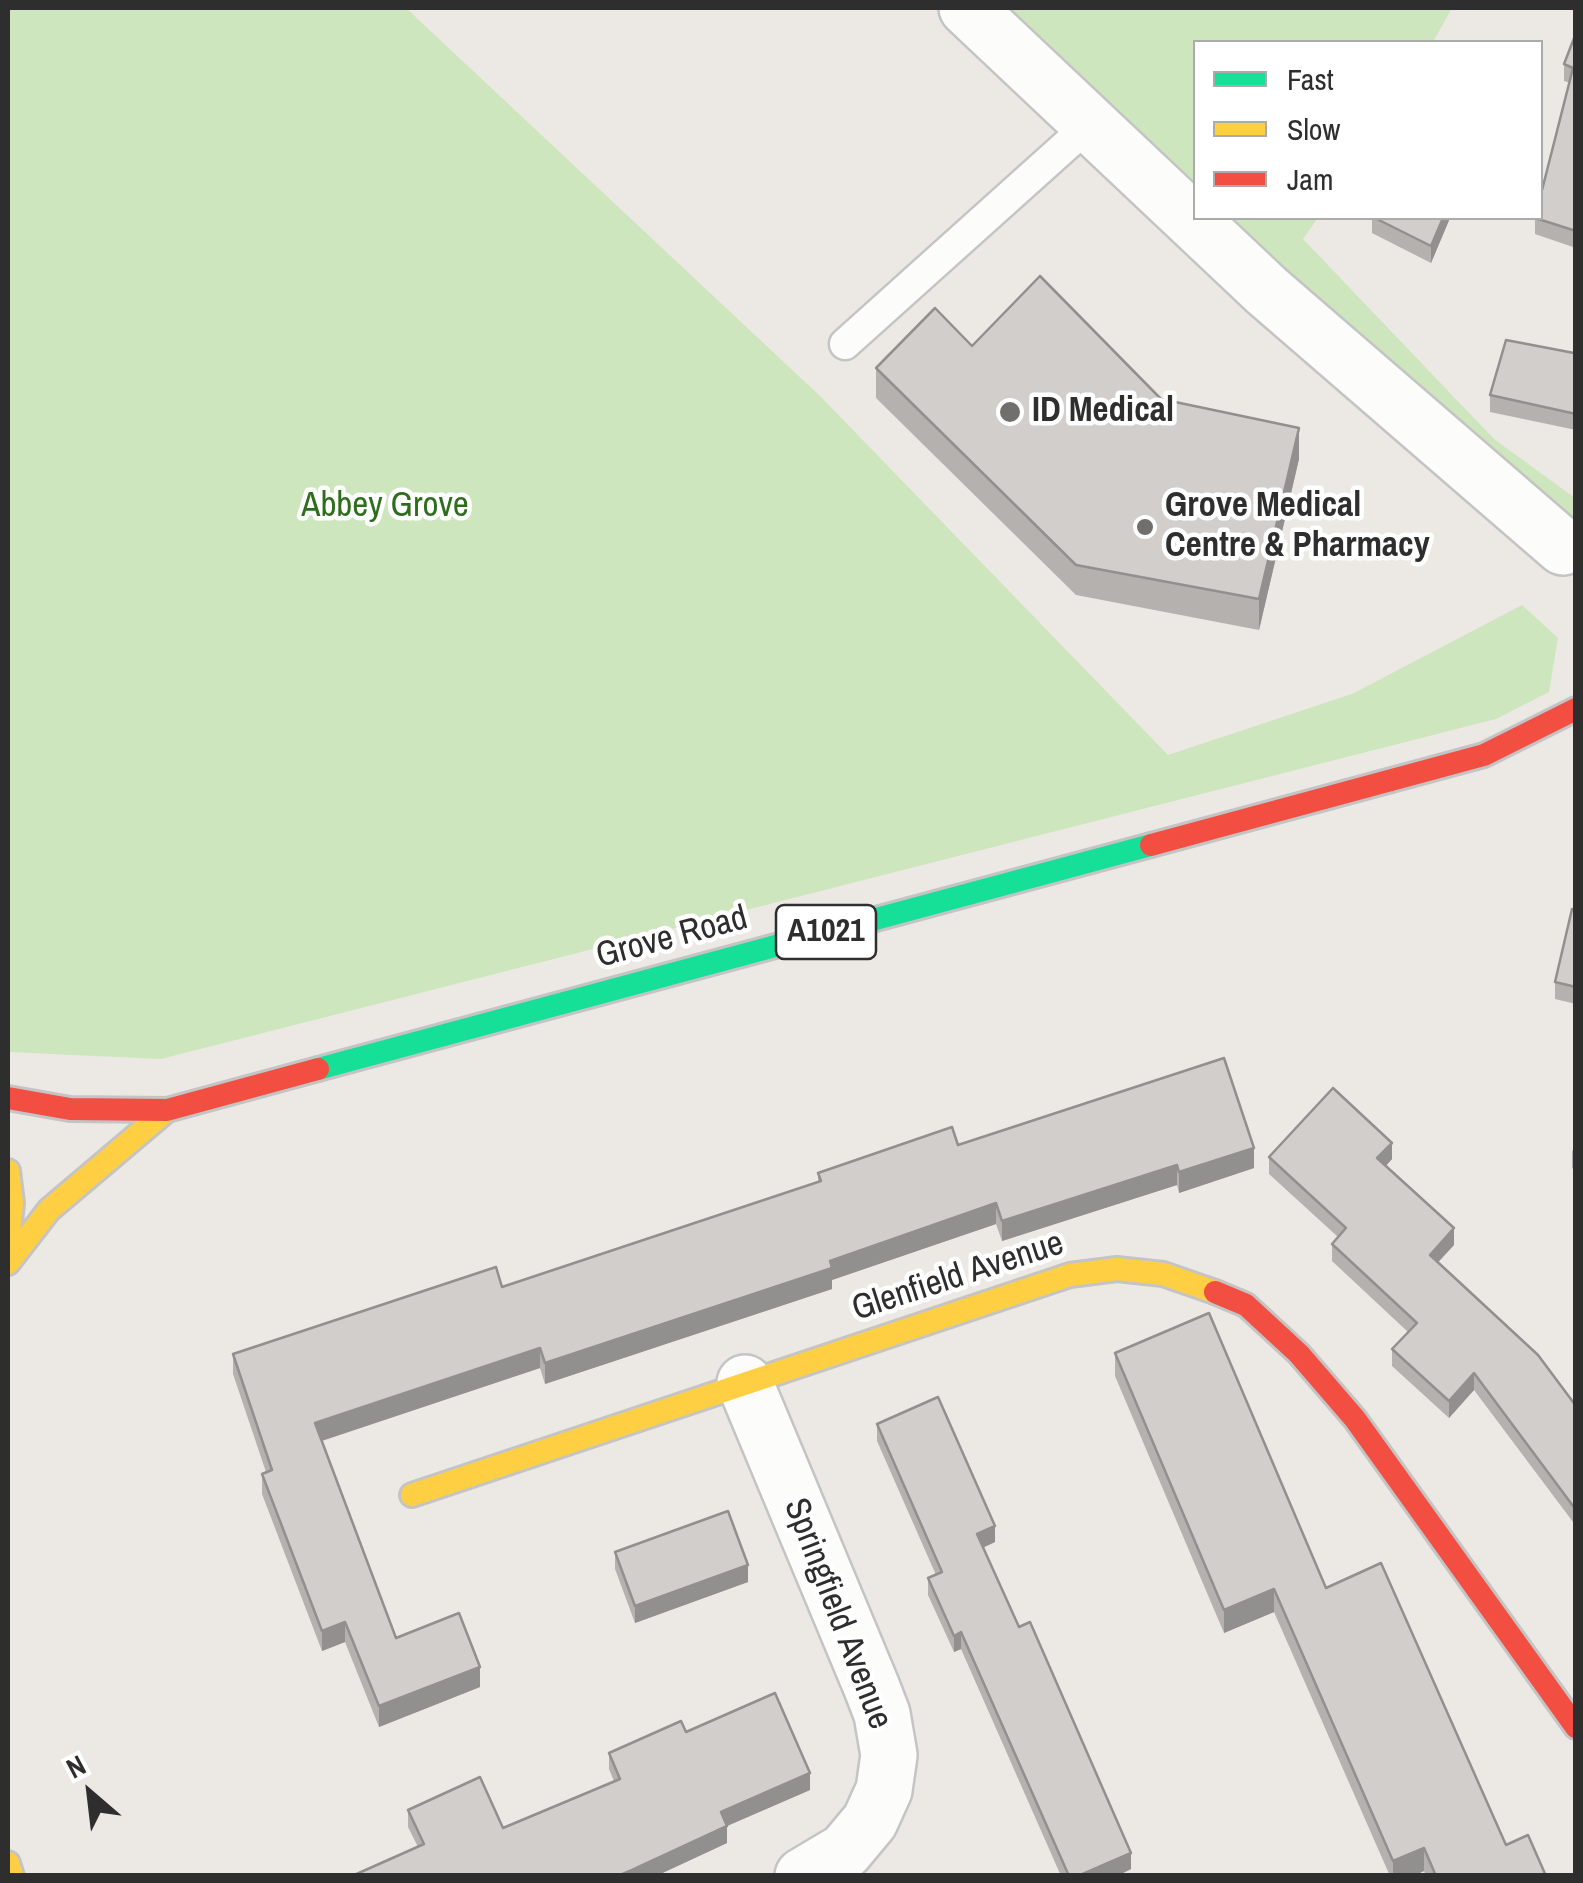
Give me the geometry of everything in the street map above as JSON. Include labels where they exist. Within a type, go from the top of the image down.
[{"type":"main road","name":"Grove Road","points":[[8,1098],[70,1109],[167,1110],[1484,755],[1576,710]]},
{"type":"main road","name":"Grove Road","points":[[1484,755],[1539,752]]},
{"type":"main road","name":"Grove Road","points":[[8,1263],[49,1210],[167,1110]]},
{"type":"main road","points":[[8,1171],[12,1203],[8,1243]]},
{"type":"main road","name":"Glenfield Avenue","points":[[412,1495],[1070,1275],[1096,1270],[1163,1274],[1229,1296],[1272,1327],[1355,1419],[1576,1727]]},
{"type":"main road","points":[[8,1863],[12,1876]]},
{"type":"street","points":[[967,8],[1267,291],[1571,557]]},
{"type":"street","name":"Springfield Avenue","points":[[744,1383],[872,1688],[886,1736],[888,1774],[880,1804],[870,1821],[845,1851],[803,1876]]},
{"type":"lane","points":[[845,344],[1090,124]]},
{"type":"green space","name":"Abbey Grove","points":[[8,8],[406,8],[820,396],[1168,755],[1352,694],[1522,605],[1558,638],[1549,692],[1496,719],[161,1059],[8,1052]]},
{"type":"green space","points":[[1009,8],[1452,8],[1434,40],[1193,40],[1193,193],[1041,55]]},
{"type":"green space","points":[[1222,220],[1317,220],[1303,239],[1494,439],[1575,498],[1575,541]]},
{"type":"building","points":[[1576,33],[1576,231],[1541,220],[1543,186],[1573,68],[1564,64]]},
{"type":"building","points":[[1379,220],[1442,220],[1431,246]]},
{"type":"building","name":"Grove Medical Centre & Pharmacy","points":[[1040,276],[1161,399],[1299,428],[1259,599],[1076,565],[876,368],[935,308],[972,346]]},
{"type":"building","points":[[1506,340],[1574,353],[1576,349],[1576,414],[1490,395]]},
{"type":"building","points":[[1572,909],[1576,910],[1576,987],[1555,982]]},
{"type":"building","points":[[1224,1058],[1254,1148],[1179,1172],[1177,1165],[1002,1221],[996,1203],[830,1261],[832,1268],[545,1363],[540,1348],[315,1423],[396,1638],[459,1613],[480,1667],[379,1706],[345,1622],[322,1631],[262,1474],[272,1470],[233,1354],[496,1267],[502,1287],[821,1181],[818,1173],[952,1127],[958,1145]]},
{"type":"building","points":[[1333,1088],[1392,1143],[1377,1158],[1454,1228],[1430,1255],[1538,1355],[1576,1406],[1576,1510],[1474,1373],[1449,1401],[1392,1349],[1417,1323],[1332,1244],[1346,1228],[1269,1157]]},
{"type":"building","points":[[1209,1313],[1326,1588],[1381,1563],[1506,1845],[1528,1835],[1546,1876],[1436,1876],[1424,1848],[1393,1861],[1274,1589],[1224,1610],[1115,1353]]},
{"type":"building","points":[[938,1397],[995,1526],[977,1534],[1019,1627],[1030,1622],[1131,1853],[1078,1876],[1069,1876],[961,1632],[954,1636],[928,1578],[942,1572],[877,1424]]},
{"type":"building","points":[[728,1511],[748,1565],[635,1606],[615,1552]]},
{"type":"building","points":[[775,1693],[810,1773],[721,1812],[727,1826],[632,1870],[618,1876],[352,1876],[424,1844],[408,1810],[480,1777],[503,1828],[620,1779],[609,1753],[681,1721],[686,1732]]},
{"type":"traffic: fast","points":[[318,1069],[1151,845]]},
{"type":"traffic: slow","points":[[8,1263],[49,1210],[167,1110]]},
{"type":"traffic: slow","points":[[8,1171],[12,1203],[8,1243]]},
{"type":"traffic: slow","points":[[412,1495],[1070,1275],[1117,1269],[1163,1274],[1215,1292]]},
{"type":"traffic: slow","points":[[8,1863],[12,1876]]},
{"type":"traffic: jam","points":[[1151,845],[1484,755],[1576,709]]},
{"type":"traffic: jam","points":[[8,1098],[70,1109],[167,1110],[318,1069]]},
{"type":"traffic: jam","points":[[1215,1292],[1246,1305],[1299,1354],[1355,1419],[1576,1727]]},
{"type":"place","name":"ID Medical","points":[[1010,412]]},
{"type":"place","name":"Grove Medical Centre & Pharmacy","points":[[1145,527]]}]
